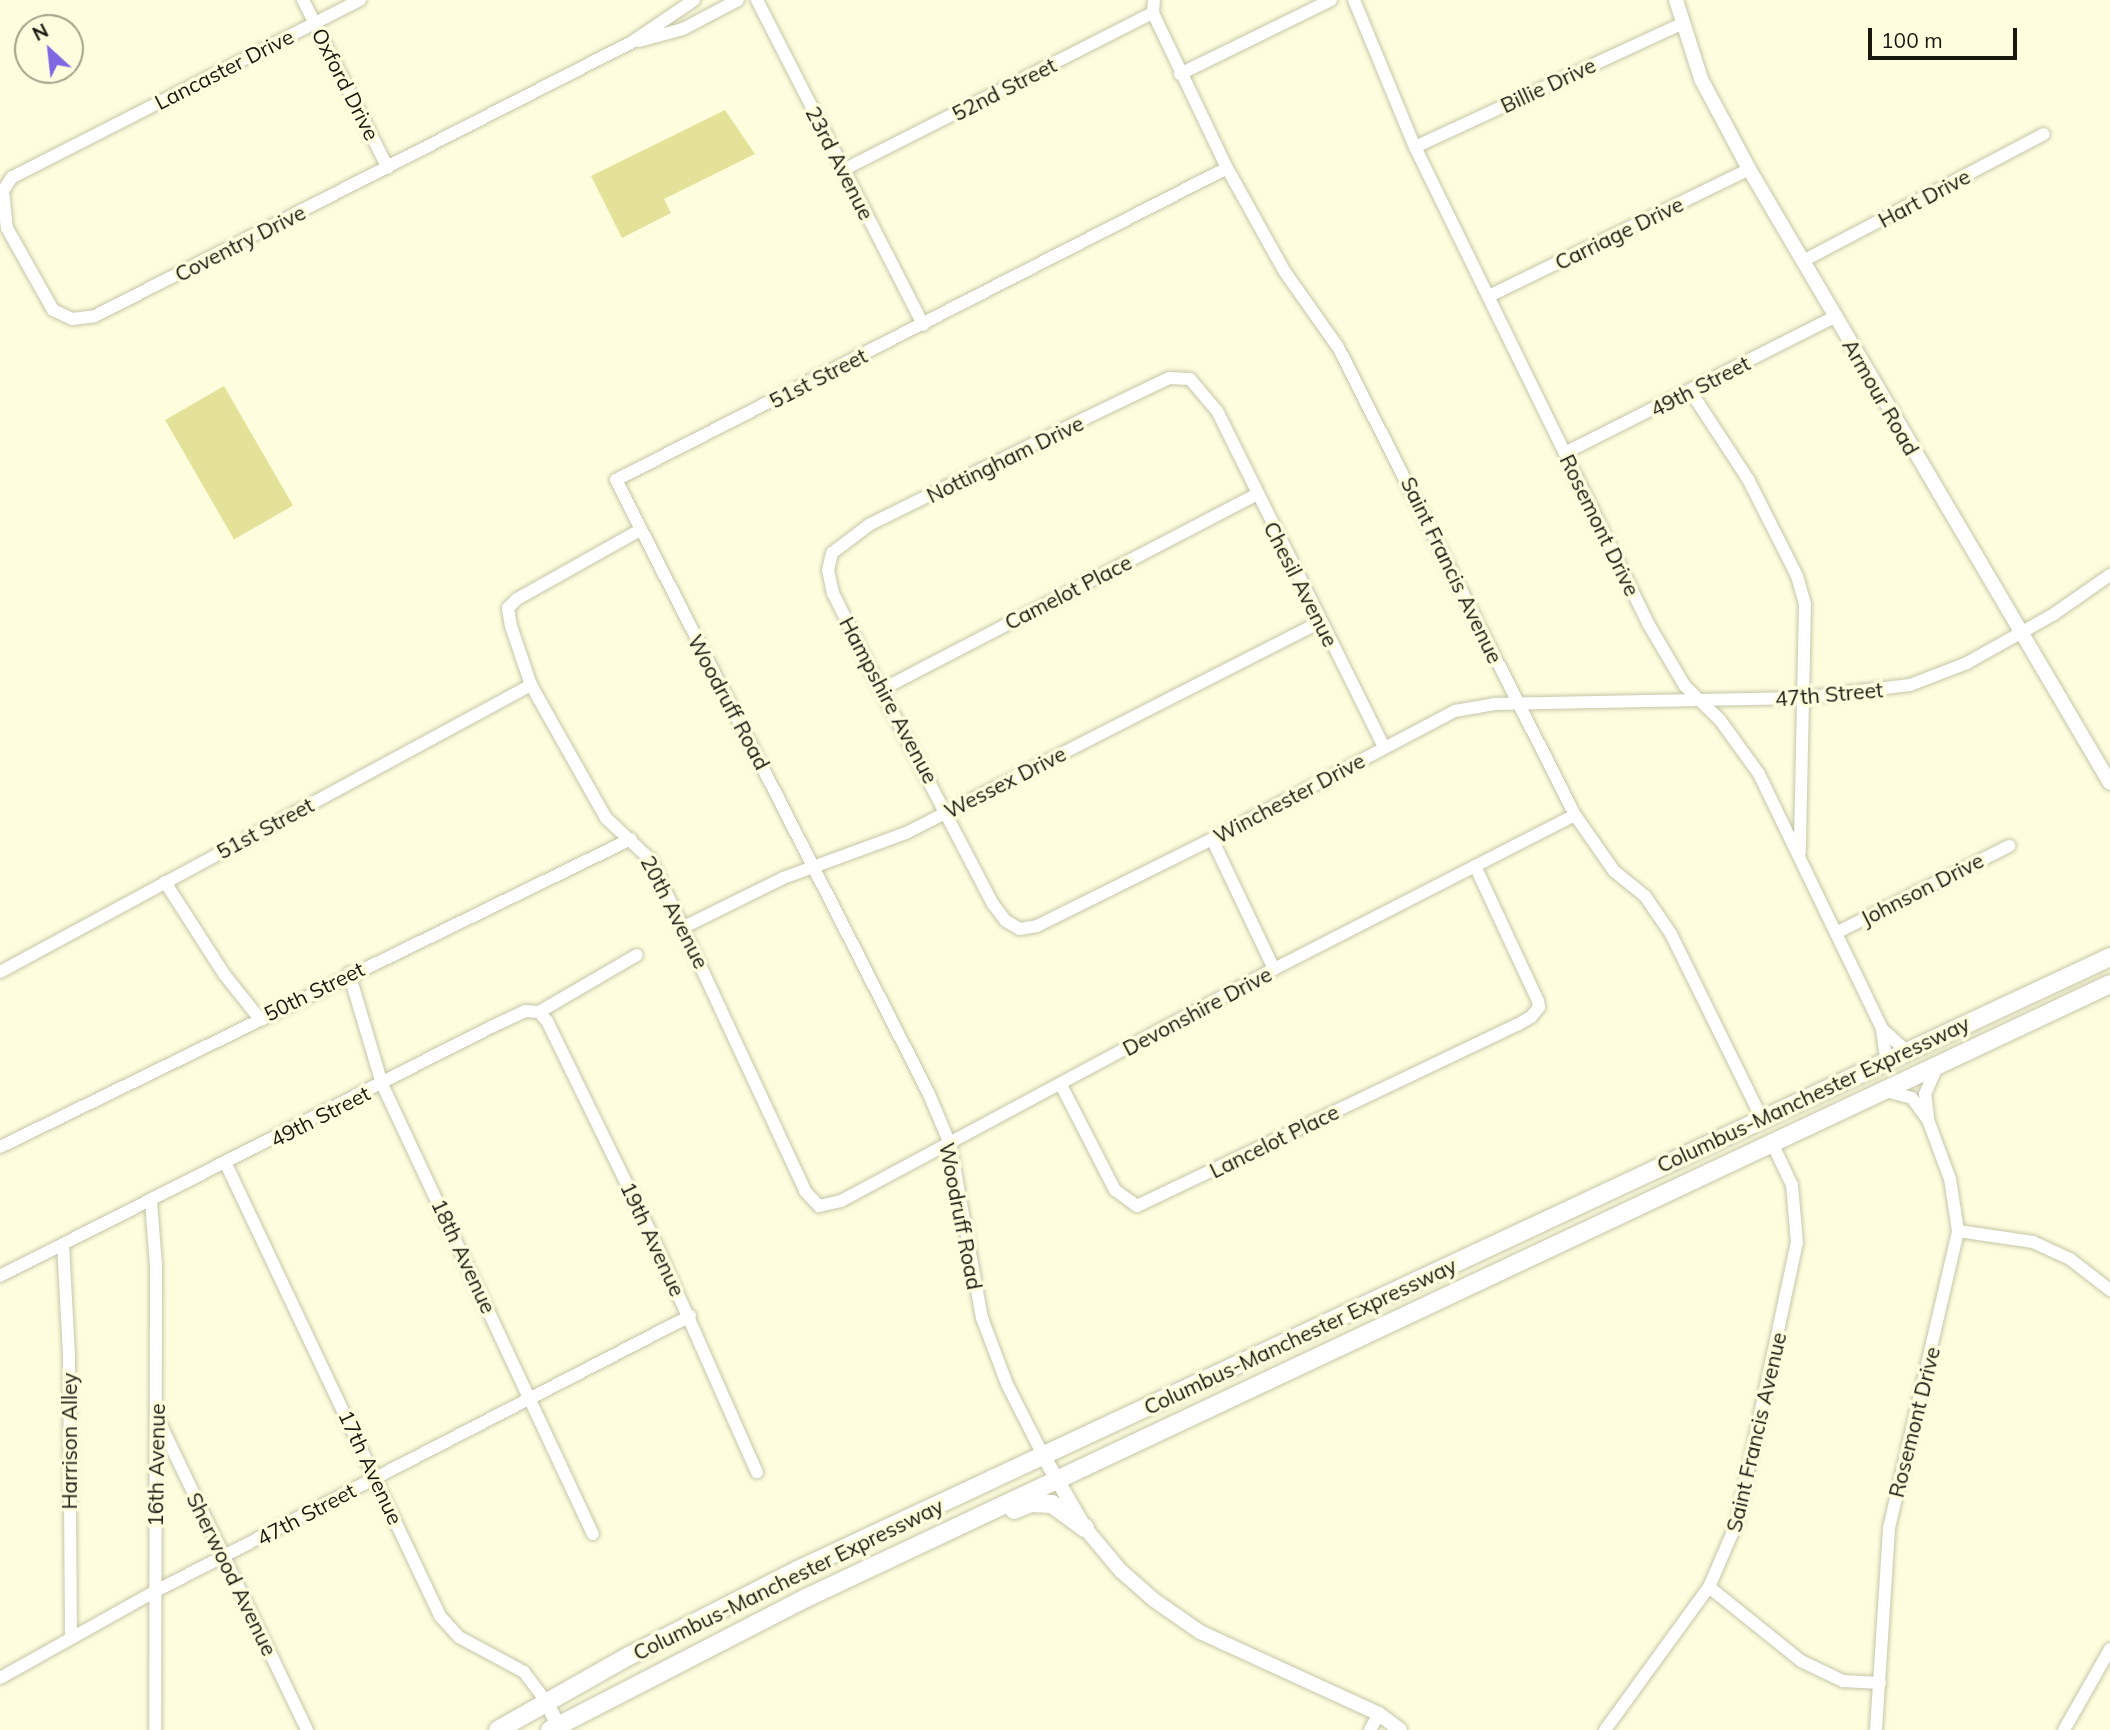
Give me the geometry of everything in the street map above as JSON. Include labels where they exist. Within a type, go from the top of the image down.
[{"type":"main road","name":"Columbus-Manchester Expressway","points":[[498,1730],[545,1701],[798,1570],[1044,1457],[1761,1117],[2110,957]]},
{"type":"main road","name":"Columbus-Manchester Expressway","points":[[556,1729],[689,1655],[2110,984]]},
{"type":"main road","points":[[1328,1352],[1330,1333],[1395,1299],[1408,1285]]},
{"type":"main road","points":[[971,1520],[990,1521],[1042,1502],[1085,1528]]},
{"type":"street","name":"Oxford Drive","points":[[303,0],[388,168]]},
{"type":"street","name":"Lancaster Drive","points":[[88,138],[360,0]]},
{"type":"street","name":"Coventry Drive","points":[[88,138],[12,177],[3,191],[2,210],[14,243],[53,310],[72,319],[95,316],[388,168],[632,42],[694,0]]},
{"type":"street","name":"Coventry Drive","points":[[632,42],[683,29],[738,0]]},
{"type":"street","name":"23rd Avenue","points":[[757,0],[923,325]]},
{"type":"street","points":[[1180,74],[1331,0]]},
{"type":"street","name":"Rosemont Drive","points":[[1354,0],[1415,147],[1665,655],[1700,703],[1741,745],[1800,856],[1882,1029],[1886,1059]]},
{"type":"street","name":"Armour Road","points":[[1676,0],[1681,24],[1701,79],[1749,169],[2110,783]]},
{"type":"street","name":"52nd Street","points":[[843,170],[1154,7]]},
{"type":"street","name":"Saint Francis Avenue","points":[[1154,7],[1180,74],[1227,168],[1284,272],[1338,348],[1575,815],[1614,871],[1645,896],[1671,934],[1761,1117]]},
{"type":"street","name":"Billie Drive","points":[[1415,147],[1681,24]]},
{"type":"street","name":"Hart Drive","points":[[1803,261],[2044,134]]},
{"type":"street","name":"51st Street","points":[[640,530],[616,480],[1227,168]]},
{"type":"street","name":"Carriage Drive","points":[[1489,296],[1749,169]]},
{"type":"street","name":"49th Street","points":[[1565,453],[1691,392],[1834,317]]},
{"type":"street","name":"Nottingham Drive","points":[[840,607],[828,570],[832,553],[869,525],[1169,378],[1190,379],[1220,419]]},
{"type":"street","points":[[1691,392],[1748,479],[1797,576],[1805,604],[1801,698],[1800,856]]},
{"type":"street","name":"Chesil Avenue","points":[[1220,419],[1384,747]]},
{"type":"street","name":"Camelot Place","points":[[881,690],[1256,495]]},
{"type":"street","name":"20th Avenue","points":[[640,530],[517,599],[508,608],[512,632],[531,685],[606,818],[651,860],[805,1191],[819,1206]]},
{"type":"street","name":"Woodruff Road","points":[[640,530],[816,869],[950,1144],[982,1318],[1007,1384],[1044,1457],[1085,1528],[1142,1591],[1200,1632],[1379,1714],[1400,1730]]},
{"type":"street","name":"47th Street","points":[[1519,707],[1801,698],[1910,685],[1967,663],[2054,614],[2110,575]]},
{"type":"street","name":"Hampshire Avenue","points":[[840,607],[881,690],[1006,921],[1020,929],[1065,912]]},
{"type":"street","name":"Wessex Drive","points":[[684,927],[742,895],[816,869],[948,812],[1321,622]]},
{"type":"street","name":"51st Street","points":[[0,972],[531,685]]},
{"type":"street","name":"Winchester Drive","points":[[1065,912],[1212,839],[1455,711],[1494,704],[1519,707]]},
{"type":"street","name":"Devonshire Drive","points":[[819,1206],[841,1201],[1274,969],[1575,815]]},
{"type":"street","name":"50th Street","points":[[0,1147],[349,973],[631,839]]},
{"type":"street","points":[[1212,839],[1274,969]]},
{"type":"street","name":"Johnson Drive","points":[[1836,933],[2009,846]]},
{"type":"street","name":"Lancelot Place","points":[[1060,1085],[1115,1190],[1137,1206],[1517,1025],[1539,1007],[1475,866]]},
{"type":"street","points":[[165,882],[224,974],[259,1018]]},
{"type":"street","name":"49th Street","points":[[0,1276],[226,1164],[502,1021],[525,1011],[539,1012],[637,955]]},
{"type":"street","name":"18th Avenue","points":[[349,973],[382,1084],[593,1534]]},
{"type":"street","name":"19th Avenue","points":[[539,1012],[574,1074],[690,1316],[757,1472]]},
{"type":"street","name":"Rosemont Drive","points":[[1882,1029],[1905,1050]]},
{"type":"street","name":"Rosemont Drive","points":[[1876,1730],[1889,1528],[1958,1231],[1950,1180],[1928,1120],[1925,1094],[1938,1065]]},
{"type":"street","name":"Rosemont Drive","points":[[1883,1091],[1912,1098],[1928,1120]]},
{"type":"street","name":"Saint Francis Avenue","points":[[1605,1730],[1709,1587],[1737,1522],[1793,1274],[1797,1243],[1792,1185],[1772,1143]]},
{"type":"street","name":"17th Avenue","points":[[226,1164],[448,1627],[472,1646],[524,1672],[545,1701],[556,1729]]},
{"type":"street","name":"16th Avenue","points":[[151,1201],[156,1266],[158,1419],[154,1592],[155,1730]]},
{"type":"street","points":[[1958,1231],[2033,1242],[2070,1259],[2110,1290]]},
{"type":"street","name":"Harrison Alley","points":[[62,1244],[69,1353],[71,1638]]},
{"type":"street","name":"47th Street","points":[[0,1678],[154,1592],[225,1558],[530,1396],[690,1316]]},
{"type":"street","name":"Sherwood Avenue","points":[[158,1419],[307,1730]]},
{"type":"street","points":[[1709,1587],[1801,1661],[1843,1681],[1880,1683]]},
{"type":"street","points":[[2064,1730],[2110,1649]]},
{"type":"street","points":[[1370,1730],[1379,1714]]},
{"type":"shaded area","points":[[725,110],[755,154],[664,199],[671,213],[622,238],[591,176]]},
{"type":"shaded area","points":[[224,386],[293,506],[234,540],[165,420]]}]
